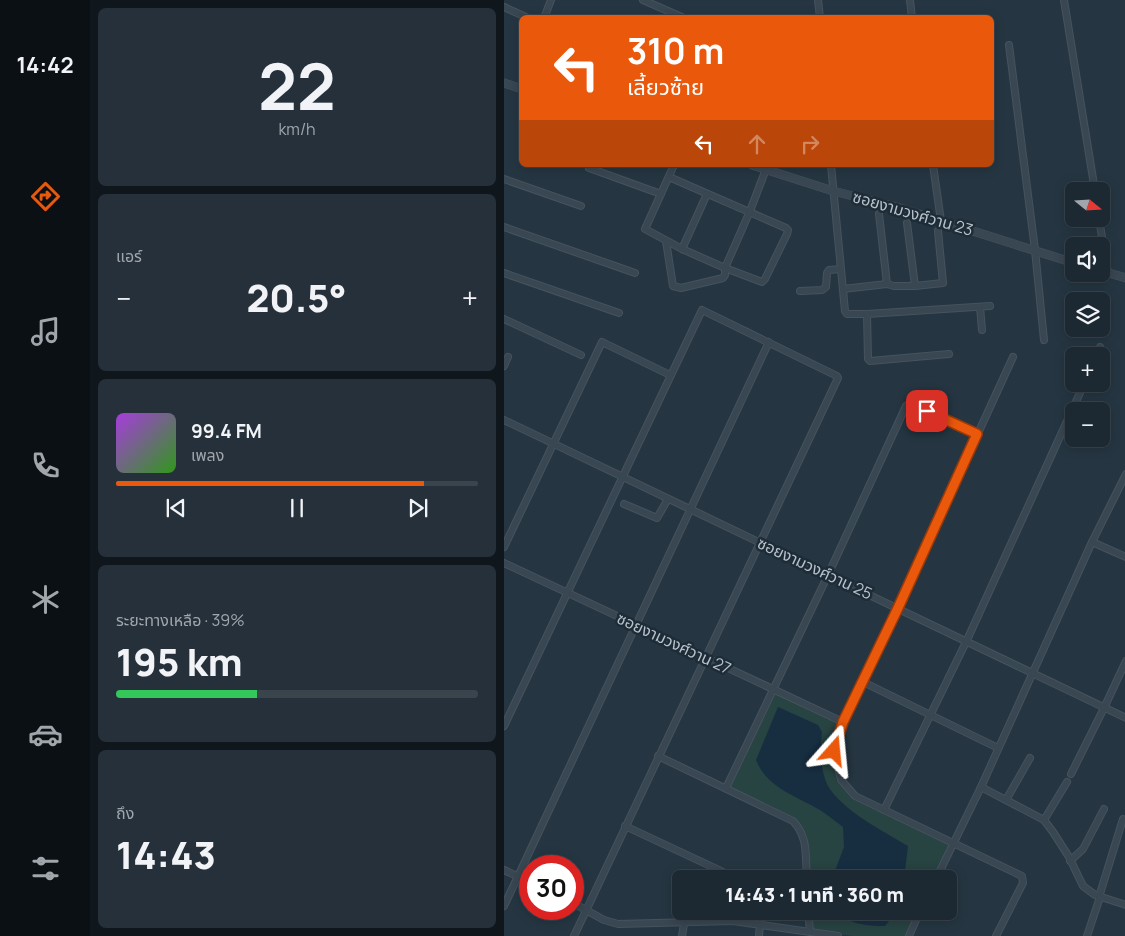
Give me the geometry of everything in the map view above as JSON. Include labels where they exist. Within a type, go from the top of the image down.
[{"type":"street","points":[[545,15],[551,0]]},
{"type":"street","points":[[644,0],[677,15]]},
{"type":"street","points":[[818,0],[820,15]]},
{"type":"street","points":[[910,0],[912,15]]},
{"type":"street","points":[[1064,0],[1094,182]]},
{"type":"street","points":[[504,7],[521,15]]},
{"type":"street","points":[[1010,45],[1044,340]]},
{"type":"street","points":[[504,83],[519,88]]},
{"type":"street","points":[[669,177],[750,211],[788,230],[762,282],[682,249],[645,230],[673,167]]},
{"type":"street","name":"ซอยงามวงศ์วาน 23","points":[[759,167],[833,191],[941,220],[1065,260]]},
{"type":"street","points":[[831,167],[845,312],[851,315],[990,306]]},
{"type":"street","points":[[933,167],[941,220]]},
{"type":"street","points":[[589,168],[661,194]]},
{"type":"street","points":[[666,241],[673,286],[681,288],[723,278],[725,268],[766,169]]},
{"type":"street","points":[[504,180],[581,206]]},
{"type":"street","points":[[682,249],[707,194]]},
{"type":"street","points":[[880,214],[886,284]]},
{"type":"street","points":[[907,222],[915,286]]},
{"type":"street","points":[[504,227],[635,273]]},
{"type":"street","points":[[843,288],[886,284],[915,286],[943,282],[938,231]]},
{"type":"street","points":[[800,291],[822,290],[826,287],[829,270],[841,269]]},
{"type":"street","points":[[504,273],[619,313]]},
{"type":"street","points":[[1110,274],[1125,278]]},
{"type":"street","points":[[980,307],[982,330]]},
{"type":"street","points":[[504,726],[702,310],[838,377],[574,936]]},
{"type":"street","points":[[866,314],[868,359],[870,361],[949,354]]},
{"type":"street","points":[[504,320],[581,355]]},
{"type":"street","points":[[504,547],[602,342],[670,376]]},
{"type":"street","points":[[504,906],[769,342]]},
{"type":"street","points":[[504,366],[508,357]]},
{"type":"street","points":[[996,936],[1023,883],[1022,876],[855,796],[841,780],[834,751],[843,722],[898,608],[1013,357]]},
{"type":"street","points":[[884,810],[967,640],[1080,392]]},
{"type":"street","points":[[726,788],[908,403],[977,434]]},
{"type":"street","name":"ซอยงามวงศ์วาน 25","points":[[504,420],[967,640],[1125,718]]},
{"type":"street","points":[[940,870],[981,787],[1032,672],[1125,474]]},
{"type":"street","points":[[624,504],[656,518],[668,499]]},
{"type":"street","points":[[1092,542],[1125,557]]},
{"type":"street","name":"ซอยงามวงศ์วาน 27","points":[[504,563],[843,722]]},
{"type":"street","points":[[1071,774],[1125,661]]},
{"type":"street","points":[[862,682],[998,748]]},
{"type":"street","points":[[658,756],[793,821],[801,829],[804,840],[806,870]]},
{"type":"street","points":[[1006,800],[1030,758]]},
{"type":"street","points":[[1044,820],[1067,782]]},
{"type":"street","points":[[981,787],[1044,820],[1054,832],[1083,886],[1100,897],[1125,905]]},
{"type":"street","points":[[1070,861],[1083,849],[1104,809]]},
{"type":"street","points":[[1087,936],[1123,819]]},
{"type":"street","points":[[625,826],[719,870]]},
{"type":"street","points":[[504,870],[518,876]]},
{"type":"street","points":[[586,910],[604,920],[618,924],[684,924],[732,921],[837,936]]},
{"type":"street","points":[[809,920],[810,931]]},
{"type":"street","points":[[909,936],[916,920]]},
{"type":"street","points":[[682,936],[684,924]]},
{"type":"street","points":[[759,936],[760,924]]},
{"type":"green space","points":[[775,688],[842,720],[830,752],[837,782],[852,799],[949,844],[937,870],[809,870],[806,834],[798,822],[780,811],[728,787]]},
{"type":"green space","points":[[812,920],[914,920],[906,936],[852,936],[812,929]]},
{"type":"water","points":[[778,707],[818,725],[822,732],[823,773],[828,786],[843,804],[853,812],[908,846],[905,870],[835,870],[844,847],[843,827],[820,810],[767,778],[756,760]]},
{"type":"water","points":[[848,920],[890,920],[885,926],[865,925]]},
{"type":"route","points":[[834,751],[843,722],[898,608],[977,434],[927,411]]}]
